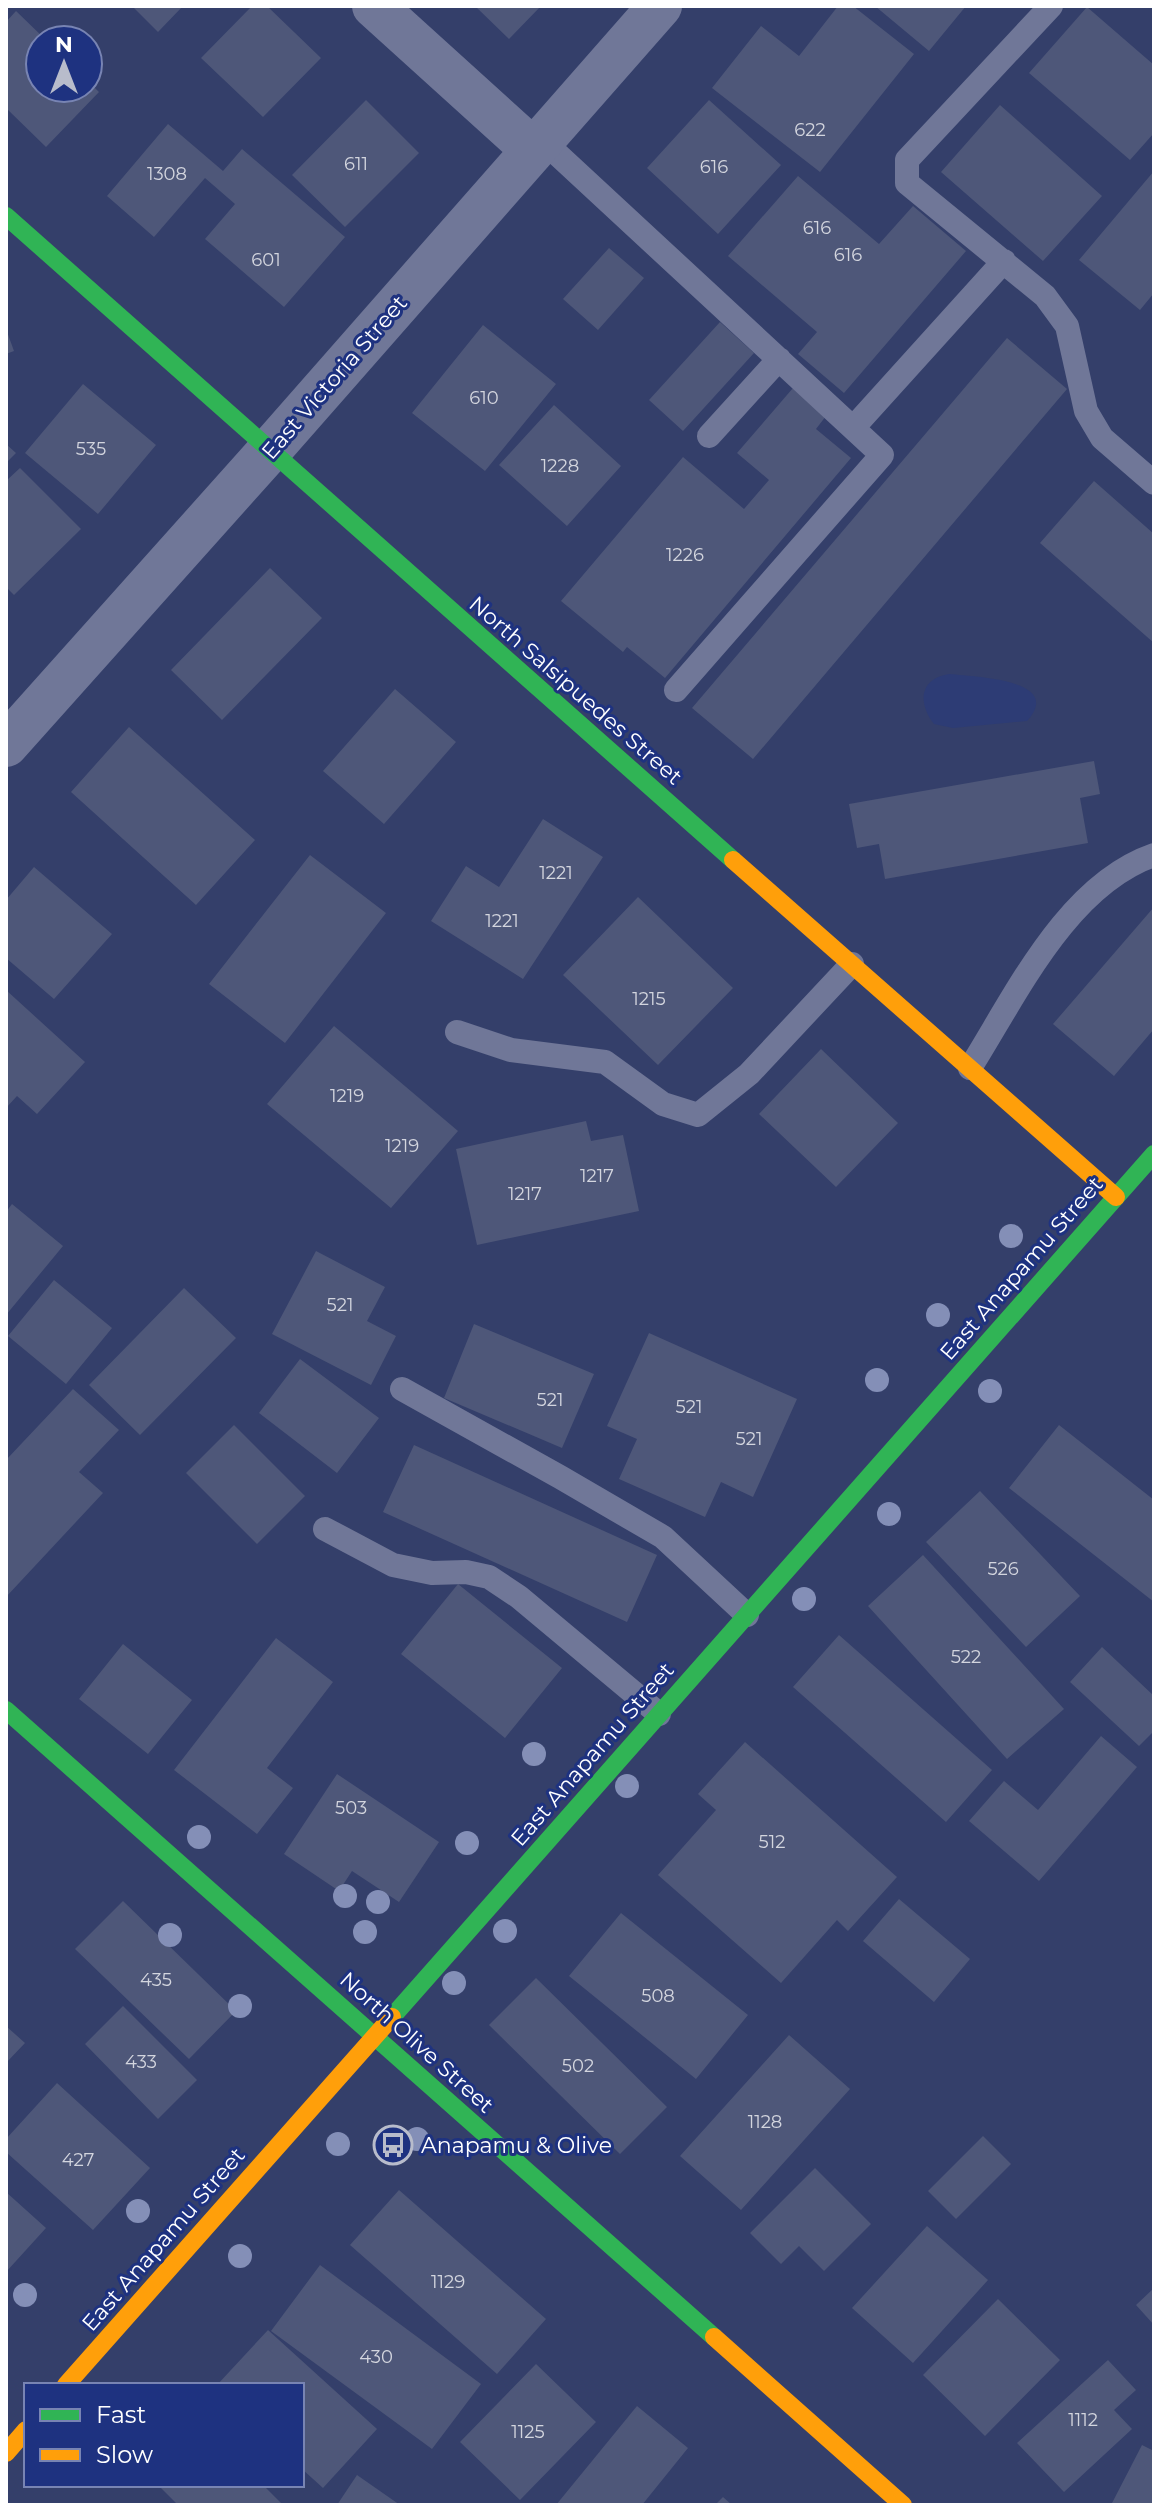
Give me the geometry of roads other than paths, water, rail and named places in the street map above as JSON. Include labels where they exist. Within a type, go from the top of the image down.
[{"type":"street","points":[[374,6],[538,145]]},
{"type":"street","name":"East Victoria Street","points":[[6,745],[660,6]]},
{"type":"street","name":"North Salsipuedes Street","points":[[6,216],[1116,1197]]},
{"type":"street","name":"East Anapamu Street","points":[[68,2383],[1154,1154]]},
{"type":"street","name":"North Olive Street","points":[[6,1710],[903,2505]]},
{"type":"street","points":[[6,2453],[24,2432]]},
{"type":"lane","points":[[1051,6],[907,160],[907,183],[1045,296],[1067,326],[1086,411],[1102,438],[1154,483]]},
{"type":"lane","points":[[538,145],[882,455],[676,690]]},
{"type":"lane","points":[[853,428],[1004,261]]},
{"type":"lane","points":[[709,436],[779,359]]},
{"type":"lane","points":[[970,1068],[1059,927],[1098,887],[1138,861],[1154,855]]},
{"type":"lane","points":[[457,1032],[511,1050],[605,1062],[663,1104],[698,1115],[749,1074],[852,964]]},
{"type":"lane","points":[[402,1389],[663,1537],[747,1615]]},
{"type":"lane","points":[[325,1529],[393,1565],[432,1573],[466,1572],[489,1577],[519,1597],[659,1714]]},
{"type":"water","points":[[950,674],[995,679],[1026,688],[1034,696],[1036,707],[1027,721],[953,728],[934,724],[925,707],[924,692],[932,680]]},
{"type":"place","name":"Anapamu & Olive","points":[[393,2145]]}]
